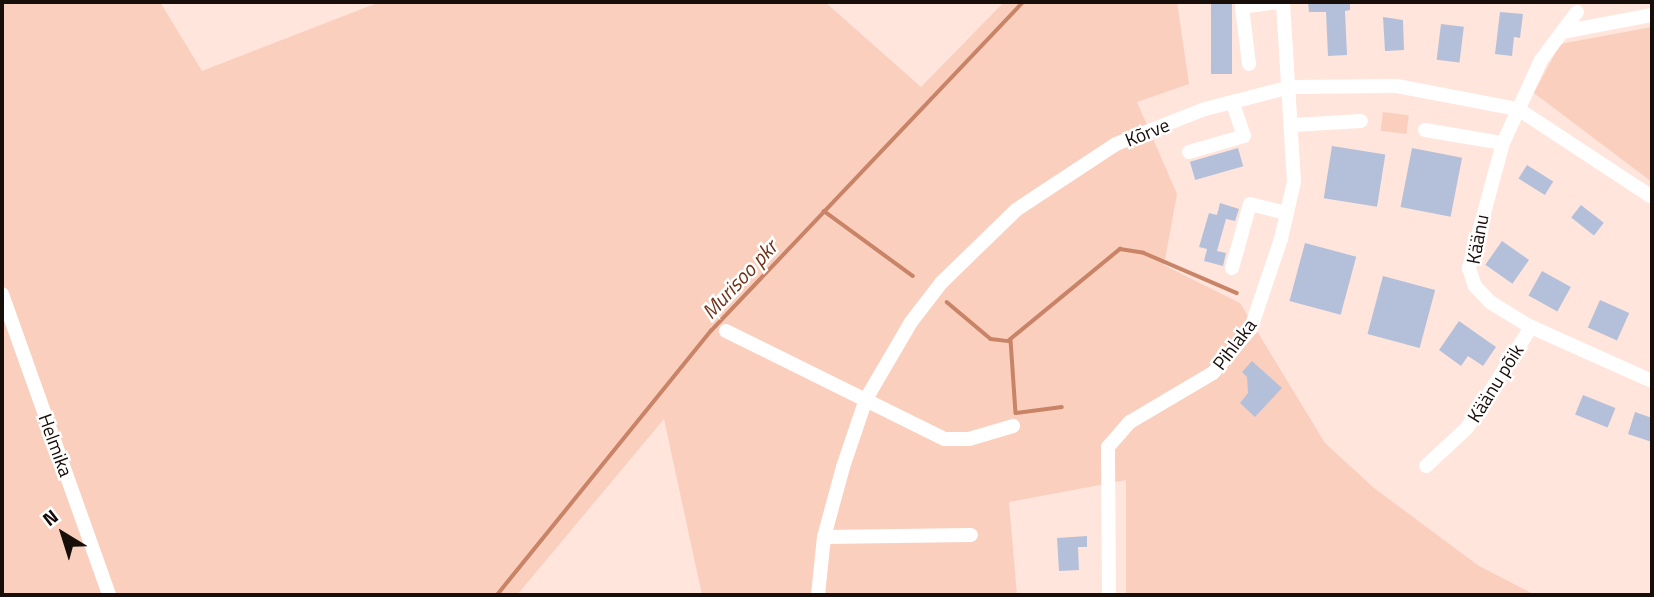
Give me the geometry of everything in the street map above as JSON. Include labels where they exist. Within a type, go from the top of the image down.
[{"type":"street","points":[[1249,64],[1242,7],[1280,2]]},
{"type":"street","name":"Pihlaka","points":[[1109,595],[1106,540],[1108,447],[1130,422],[1213,373],[1251,328],[1262,301],[1294,181],[1293,125],[1280,2]]},
{"type":"street","name":"Käänu","points":[[1577,12],[1541,60],[1503,143],[1469,268],[1475,286],[1490,302],[1531,327],[1652,381]]},
{"type":"street","points":[[1562,32],[1652,15]]},
{"type":"street","name":"Kõrve","points":[[818,595],[824,537],[866,399],[911,322],[941,283],[1016,210],[1071,169],[1116,144],[1232,102],[1290,87],[1397,86],[1518,109],[1652,197]]},
{"type":"street","points":[[1189,152],[1244,136],[1232,102]]},
{"type":"street","points":[[1293,125],[1361,121]]},
{"type":"street","points":[[1425,130],[1503,143]]},
{"type":"street","points":[[1232,268],[1250,204],[1287,213]]},
{"type":"street","name":"Helmika","points":[[2,294],[109,595]]},
{"type":"street","name":"Käänu põik","points":[[1426,466],[1467,428],[1531,327]]},
{"type":"street","points":[[726,331],[944,439],[969,439],[1013,426]]},
{"type":"street","points":[[824,537],[971,535]]},
{"type":"shaded area","points":[[2,2],[160,2],[202,71],[380,2],[825,2],[921,87],[1004,2],[1177,2],[1189,84],[1137,102],[1177,194],[1164,265],[1240,303],[1325,443],[1374,488],[1479,566],[1535,595],[1126,595],[1126,480],[1009,502],[1017,595],[702,595],[664,419],[517,595],[2,595]]},
{"type":"shaded area","points":[[1652,27],[1652,182],[1534,93],[1560,44]]},
{"type":"shaded area","points":[[1383,112],[1409,115],[1406,134],[1381,131]]},
{"type":"building","points":[[1211,2],[1232,2],[1232,74],[1211,74]]},
{"type":"building","points":[[1308,2],[1350,2],[1350,10],[1345,11],[1347,55],[1328,56],[1326,12],[1309,12]]},
{"type":"building","points":[[1500,12],[1523,14],[1520,38],[1514,37],[1512,56],[1495,54]]},
{"type":"building","points":[[1383,17],[1403,20],[1404,50],[1385,51]]},
{"type":"building","points":[[1441,24],[1464,27],[1459,63],[1437,60]]},
{"type":"building","points":[[1332,146],[1385,154],[1377,207],[1324,198]]},
{"type":"building","points":[[1238,148],[1243,166],[1195,180],[1190,162]]},
{"type":"building","points":[[1412,148],[1462,158],[1451,217],[1401,207]]},
{"type":"building","points":[[1527,165],[1553,181],[1545,195],[1519,179]]},
{"type":"building","points":[[1220,203],[1239,209],[1235,221],[1226,219],[1217,251],[1226,253],[1223,266],[1204,261],[1207,249],[1199,247],[1209,213],[1217,215]]},
{"type":"building","points":[[1581,205],[1604,223],[1594,235],[1571,218]]},
{"type":"building","points":[[1502,241],[1529,260],[1512,284],[1485,265]]},
{"type":"building","points":[[1305,243],[1356,257],[1341,315],[1289,301]]},
{"type":"building","points":[[1542,271],[1571,287],[1557,311],[1528,295]]},
{"type":"building","points":[[1383,276],[1435,290],[1420,348],[1367,334]]},
{"type":"building","points":[[1600,300],[1629,313],[1617,340],[1588,327]]},
{"type":"building","points":[[1459,321],[1496,347],[1483,366],[1468,356],[1461,366],[1439,350]]},
{"type":"building","points":[[1252,361],[1282,388],[1255,417],[1240,403],[1248,393],[1247,377],[1242,372]]},
{"type":"building","points":[[1583,395],[1615,408],[1608,428],[1575,414]]},
{"type":"building","points":[[1635,412],[1652,418],[1652,442],[1628,434]]},
{"type":"building","points":[[1087,536],[1087,547],[1078,547],[1079,570],[1059,571],[1057,538]]},
{"type":"waterway","name":"Murisoo pkr","points":[[497,595],[711,331],[1023,2]]},
{"type":"waterway","points":[[824,211],[913,276]]},
{"type":"waterway","points":[[947,302],[991,339],[1008,341],[1120,249],[1144,253],[1237,293]]},
{"type":"waterway","points":[[1011,340],[1016,413],[1062,407]]}]
